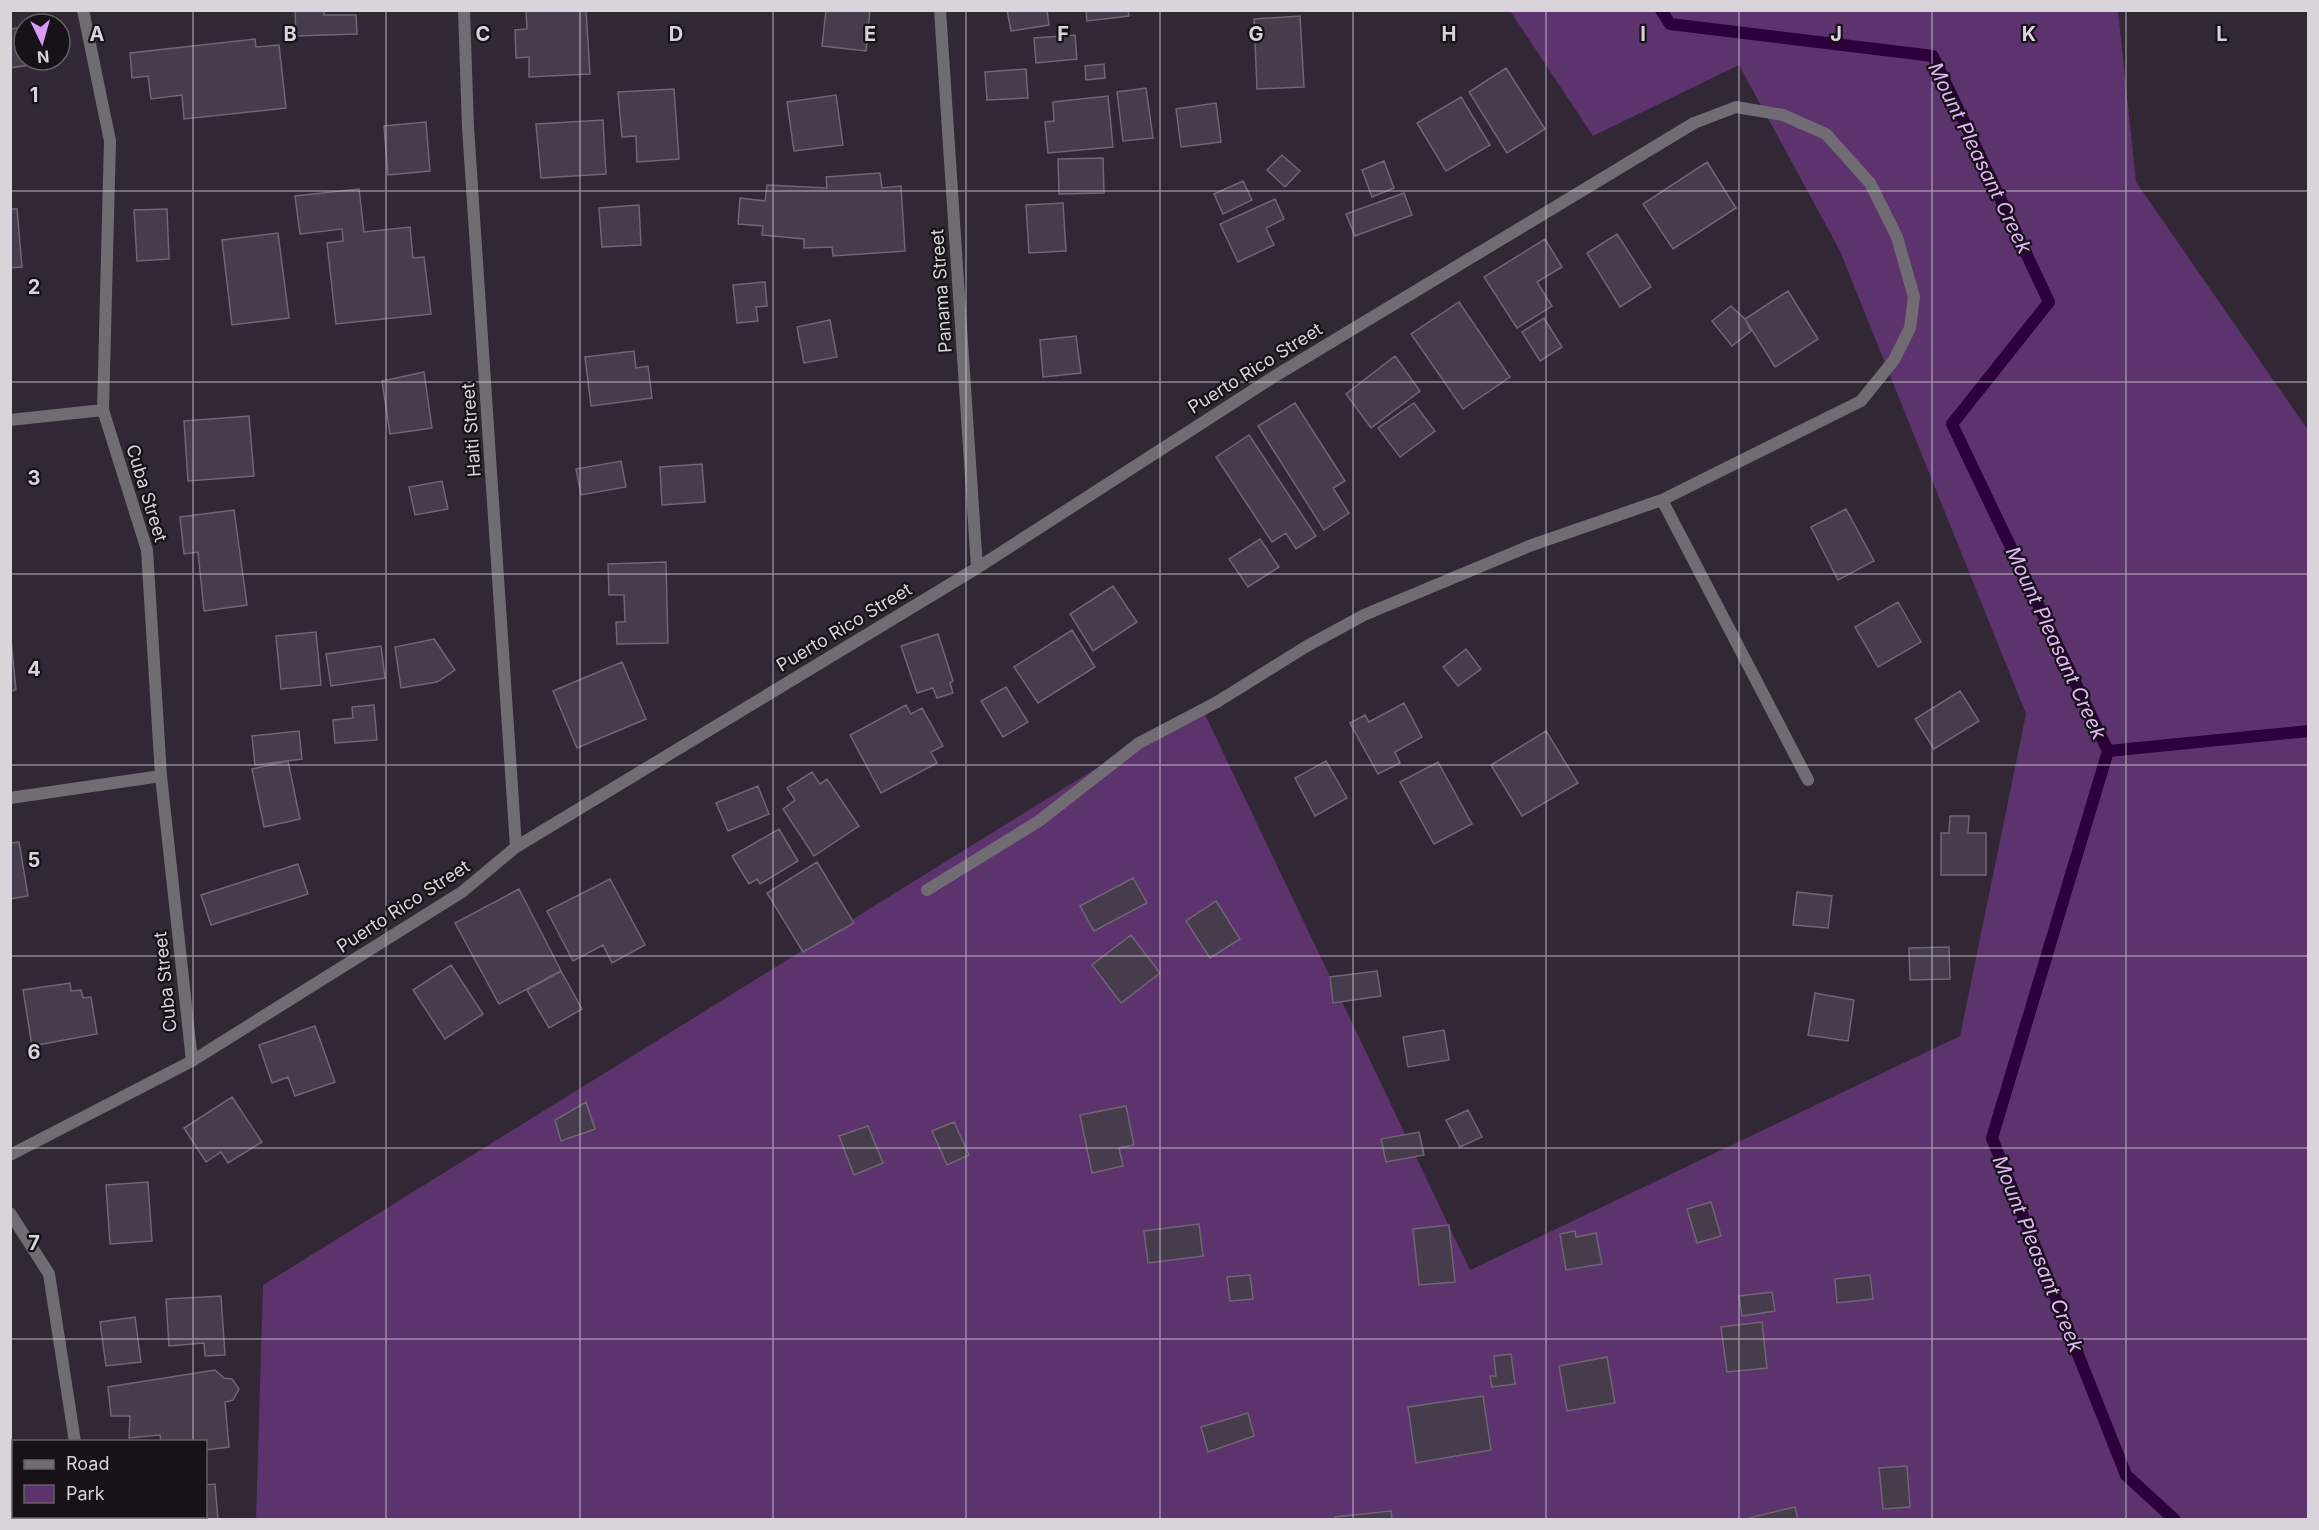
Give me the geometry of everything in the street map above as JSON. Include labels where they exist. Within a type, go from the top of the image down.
[{"type":"street","name":"Cuba Street","points":[[83,10],[110,141],[103,410],[147,550],[161,776],[192,1061]]},
{"type":"street","name":"Haiti Street","points":[[464,10],[468,127],[516,847]]},
{"type":"street","name":"Panama Street","points":[[940,10],[977,568]]},
{"type":"street","name":"Puerto Rico Street","points":[[10,1155],[192,1061],[462,892],[516,847],[977,568],[1275,376],[1694,123],[1736,107],[1783,115],[1827,134],[1870,183],[1897,237],[1914,297],[1910,328],[1902,344],[1893,360],[1861,401],[1662,500],[1532,545],[1364,615],[1307,646],[1216,702],[1139,743],[1039,821],[927,890]]},
{"type":"street","points":[[10,420],[103,410]]},
{"type":"street","points":[[1662,500],[1808,780]]},
{"type":"street","points":[[10,798],[161,776]]},
{"type":"street","points":[[10,1214],[49,1274],[75,1440]]},
{"type":"green space","points":[[1510,11],[2118,11],[2136,182],[2308,430],[2308,1519],[256,1520],[263,1285],[1200,704],[1470,1270],[1960,1036],[2026,714],[1840,251],[1739,65],[1593,136]]},
{"type":"building","points":[[295,10],[324,10],[324,15],[356,15],[357,34],[296,36]]},
{"type":"building","points":[[526,10],[586,10],[590,74],[529,77],[529,57],[516,58],[515,30],[527,29]]},
{"type":"building","points":[[826,10],[870,10],[866,51],[822,46]]},
{"type":"building","points":[[1007,10],[1047,10],[1049,25],[1011,31]]},
{"type":"building","points":[[1086,10],[1128,10],[1129,16],[1087,21]]},
{"type":"building","points":[[1300,16],[1304,87],[1257,89],[1254,19]]},
{"type":"building","points":[[10,29],[12,29],[12,68],[10,68]]},
{"type":"building","points":[[1075,35],[1077,59],[1036,63],[1034,38]]},
{"type":"building","points":[[255,39],[256,47],[279,45],[286,108],[184,119],[182,95],[151,99],[148,76],[132,78],[130,53]]},
{"type":"building","points":[[1104,64],[1105,78],[1086,80],[1085,66]]},
{"type":"building","points":[[1506,68],[1545,129],[1507,153],[1469,92]]},
{"type":"building","points":[[1026,69],[1028,98],[987,100],[985,72]]},
{"type":"building","points":[[1146,88],[1153,138],[1123,141],[1117,92]]},
{"type":"building","points":[[674,89],[679,159],[637,162],[636,136],[622,137],[618,92]]},
{"type":"building","points":[[836,95],[843,145],[794,151],[787,102]]},
{"type":"building","points":[[1108,96],[1113,147],[1048,153],[1045,122],[1054,121],[1053,102]]},
{"type":"building","points":[[1461,97],[1490,145],[1446,171],[1417,123]]},
{"type":"building","points":[[1216,103],[1221,142],[1181,147],[1176,109]]},
{"type":"building","points":[[603,120],[606,174],[541,178],[536,124]]},
{"type":"building","points":[[426,122],[430,171],[388,175],[384,126]]},
{"type":"building","points":[[1282,155],[1300,171],[1285,187],[1267,170]]},
{"type":"building","points":[[1103,158],[1104,193],[1059,194],[1058,159]]},
{"type":"building","points":[[1384,161],[1394,188],[1372,197],[1362,170]]},
{"type":"building","points":[[1707,162],[1736,208],[1673,249],[1643,204]]},
{"type":"building","points":[[880,173],[882,188],[901,186],[905,251],[833,256],[832,247],[804,248],[804,239],[762,235],[763,226],[738,224],[740,198],[765,201],[767,185],[827,188],[826,177]]},
{"type":"building","points":[[1243,181],[1252,200],[1223,214],[1214,194]]},
{"type":"building","points":[[359,189],[364,232],[410,227],[413,258],[424,257],[431,314],[336,324],[327,243],[343,241],[342,229],[300,234],[295,196]]},
{"type":"building","points":[[1404,193],[1412,215],[1355,236],[1346,214]]},
{"type":"building","points":[[1275,199],[1284,219],[1266,228],[1274,245],[1238,262],[1220,224]]},
{"type":"building","points":[[1063,203],[1066,251],[1029,253],[1026,205]]},
{"type":"building","points":[[639,205],[641,245],[602,247],[599,208]]},
{"type":"building","points":[[10,209],[17,209],[22,267],[10,268]]},
{"type":"building","points":[[167,209],[169,259],[137,261],[134,210]]},
{"type":"building","points":[[278,233],[289,318],[232,325],[222,240]]},
{"type":"building","points":[[1617,234],[1651,287],[1620,307],[1587,253]]},
{"type":"building","points":[[1545,239],[1562,267],[1537,282],[1552,306],[1517,328],[1484,277]]},
{"type":"building","points":[[765,282],[767,306],[756,307],[758,321],[737,323],[733,285]]},
{"type":"building","points":[[1788,291],[1818,339],[1775,367],[1745,319]]},
{"type":"building","points":[[1459,302],[1510,377],[1463,409],[1411,334]]},
{"type":"building","points":[[1731,306],[1745,319],[1751,331],[1732,346],[1712,321]]},
{"type":"building","points":[[1544,318],[1562,347],[1540,361],[1522,332]]},
{"type":"building","points":[[830,320],[837,357],[804,363],[797,327]]},
{"type":"building","points":[[1076,336],[1081,373],[1043,377],[1040,340]]},
{"type":"building","points":[[634,351],[636,368],[648,366],[652,398],[591,406],[585,357]]},
{"type":"building","points":[[1395,356],[1420,391],[1371,428],[1346,394]]},
{"type":"building","points":[[424,372],[432,428],[390,434],[382,381]]},
{"type":"building","points":[[1295,403],[1345,481],[1333,488],[1349,513],[1324,530],[1258,426]]},
{"type":"building","points":[[1414,403],[1435,431],[1400,457],[1378,428]]},
{"type":"building","points":[[249,416],[254,476],[188,481],[184,421]]},
{"type":"building","points":[[1249,435],[1316,536],[1296,549],[1286,533],[1272,542],[1216,457]]},
{"type":"building","points":[[621,461],[626,487],[581,495],[576,469]]},
{"type":"building","points":[[702,464],[705,502],[662,505],[660,467]]},
{"type":"building","points":[[442,481],[448,509],[415,515],[409,487]]},
{"type":"building","points":[[1846,509],[1874,561],[1838,580],[1811,527]]},
{"type":"building","points":[[234,510],[247,605],[204,611],[198,552],[184,554],[180,517]]},
{"type":"building","points":[[1260,539],[1279,567],[1248,587],[1229,559]]},
{"type":"building","points":[[666,562],[668,643],[617,644],[616,622],[625,622],[624,595],[609,595],[608,564]]},
{"type":"building","points":[[1113,586],[1137,622],[1093,651],[1070,614]]},
{"type":"building","points":[[1898,602],[1921,642],[1878,667],[1855,627]]},
{"type":"building","points":[[10,630],[16,690],[10,691]]},
{"type":"building","points":[[1072,630],[1095,667],[1038,703],[1014,667]]},
{"type":"building","points":[[316,632],[321,685],[281,689],[276,636]]},
{"type":"building","points":[[938,634],[953,681],[950,683],[953,693],[937,698],[933,688],[917,693],[901,646]]},
{"type":"building","points":[[434,639],[455,670],[437,682],[401,688],[395,647]]},
{"type":"building","points":[[381,646],[385,678],[331,686],[326,654]]},
{"type":"building","points":[[1466,649],[1481,669],[1458,686],[1443,667]]},
{"type":"building","points":[[622,662],[646,719],[577,748],[553,691]]},
{"type":"building","points":[[1006,687],[1028,722],[1003,737],[981,701]]},
{"type":"building","points":[[1960,691],[1979,721],[1934,749],[1915,719]]},
{"type":"building","points":[[1404,703],[1422,737],[1395,752],[1400,763],[1378,774],[1350,723],[1365,715],[1369,722]]},
{"type":"building","points":[[374,705],[377,740],[335,743],[333,720],[353,718],[352,707]]},
{"type":"building","points":[[906,705],[911,714],[922,708],[943,746],[931,752],[937,763],[881,793],[850,735]]},
{"type":"building","points":[[299,731],[302,759],[255,765],[252,736]]},
{"type":"building","points":[[1546,731],[1578,783],[1522,816],[1491,765]]},
{"type":"building","points":[[288,761],[300,819],[264,827],[252,769]]},
{"type":"building","points":[[1326,761],[1347,798],[1315,816],[1295,778]]},
{"type":"building","points":[[1438,762],[1472,824],[1434,844],[1400,782]]},
{"type":"building","points":[[812,772],[820,784],[827,779],[859,826],[814,856],[783,809],[795,800],[787,788]]},
{"type":"building","points":[[758,786],[769,814],[728,831],[716,803]]},
{"type":"building","points":[[1950,816],[1969,816],[1968,833],[1986,833],[1986,875],[1941,875],[1941,833],[1949,833]]},
{"type":"building","points":[[779,829],[798,861],[760,884],[757,879],[749,884],[732,856]]},
{"type":"building","points":[[19,842],[28,896],[10,899],[10,843]]},
{"type":"building","points":[[817,862],[854,923],[803,952],[767,893]]},
{"type":"building","points":[[298,864],[308,894],[211,925],[201,895]]},
{"type":"building","points":[[1133,878],[1147,903],[1094,931],[1080,906]]},
{"type":"building","points":[[610,879],[645,945],[612,963],[603,945],[573,961],[547,911]]},
{"type":"building","points":[[519,889],[561,971],[499,1004],[455,923]]},
{"type":"building","points":[[1797,892],[1832,896],[1828,928],[1793,925]]},
{"type":"building","points":[[1216,901],[1240,939],[1210,958],[1186,921]]},
{"type":"building","points":[[1131,935],[1160,973],[1121,1003],[1092,965]]},
{"type":"building","points":[[1949,947],[1950,979],[1910,980],[1909,948]]},
{"type":"building","points":[[451,965],[483,1014],[445,1039],[413,990]]},
{"type":"building","points":[[561,971],[582,1009],[549,1028],[527,990]]},
{"type":"building","points":[[1377,971],[1381,996],[1333,1003],[1330,977]]},
{"type":"building","points":[[70,983],[71,991],[81,990],[83,998],[91,997],[97,1034],[32,1046],[23,990]]},
{"type":"building","points":[[1815,993],[1854,1000],[1848,1041],[1808,1035]]},
{"type":"building","points":[[315,1026],[335,1082],[295,1096],[288,1077],[272,1083],[259,1045]]},
{"type":"building","points":[[1444,1030],[1449,1060],[1408,1067],[1403,1037]]},
{"type":"building","points":[[232,1097],[262,1142],[228,1163],[221,1152],[206,1162],[184,1128]]},
{"type":"building","points":[[586,1102],[595,1129],[561,1141],[555,1120]]},
{"type":"building","points":[[1126,1106],[1134,1145],[1119,1148],[1123,1166],[1092,1173],[1080,1115]]},
{"type":"building","points":[[1468,1110],[1482,1137],[1460,1147],[1446,1120]]},
{"type":"building","points":[[954,1122],[969,1155],[947,1165],[932,1131]]},
{"type":"building","points":[[868,1126],[883,1163],[854,1175],[839,1136]]},
{"type":"building","points":[[1419,1132],[1424,1155],[1386,1162],[1381,1139]]},
{"type":"building","points":[[148,1182],[152,1241],[110,1244],[106,1185]]},
{"type":"building","points":[[1711,1202],[1721,1236],[1697,1243],[1687,1209]]},
{"type":"building","points":[[1199,1224],[1203,1256],[1148,1263],[1144,1231]]},
{"type":"building","points":[[1449,1225],[1455,1282],[1419,1285],[1413,1229]]},
{"type":"building","points":[[1575,1231],[1576,1237],[1596,1233],[1602,1264],[1566,1270],[1560,1234]]},
{"type":"building","points":[[1250,1275],[1253,1299],[1230,1301],[1227,1277]]},
{"type":"building","points":[[1870,1275],[1873,1299],[1837,1303],[1835,1279]]},
{"type":"building","points":[[1772,1292],[1775,1311],[1742,1316],[1739,1296]]},
{"type":"building","points":[[221,1296],[225,1355],[205,1356],[204,1343],[169,1346],[166,1299]]},
{"type":"building","points":[[135,1317],[141,1362],[106,1366],[100,1322]]},
{"type":"building","points":[[1762,1322],[1767,1368],[1727,1372],[1721,1327]]},
{"type":"building","points":[[1511,1354],[1515,1384],[1492,1387],[1490,1376],[1496,1376],[1494,1356]]},
{"type":"building","points":[[1607,1357],[1615,1403],[1567,1411],[1559,1366]]},
{"type":"building","points":[[215,1370],[224,1378],[232,1379],[239,1389],[233,1400],[225,1402],[229,1447],[207,1450],[207,1440],[161,1440],[160,1435],[129,1438],[130,1416],[111,1416],[108,1387]]},
{"type":"building","points":[[1483,1396],[1491,1450],[1416,1463],[1408,1407]]},
{"type":"building","points":[[1248,1413],[1254,1436],[1208,1452],[1201,1427]]},
{"type":"building","points":[[1907,1466],[1910,1507],[1883,1509],[1879,1468]]},
{"type":"building","points":[[10,1476],[12,1476],[12,1516],[10,1517]]},
{"type":"building","points":[[215,1484],[218,1520],[156,1520],[156,1518],[207,1518],[207,1485]]},
{"type":"building","points":[[1795,1507],[1798,1520],[1749,1520],[1749,1518]]},
{"type":"building","points":[[1391,1511],[1392,1520],[1335,1520],[1335,1517]]},
{"type":"waterway","name":"Mount Pleasant Creek","points":[[1661,10],[1670,24],[1933,56],[2049,302],[1952,424],[2108,751],[1992,1138],[2126,1475],[2175,1520]]},
{"type":"waterway","points":[[2108,751],[2308,731]]}]
